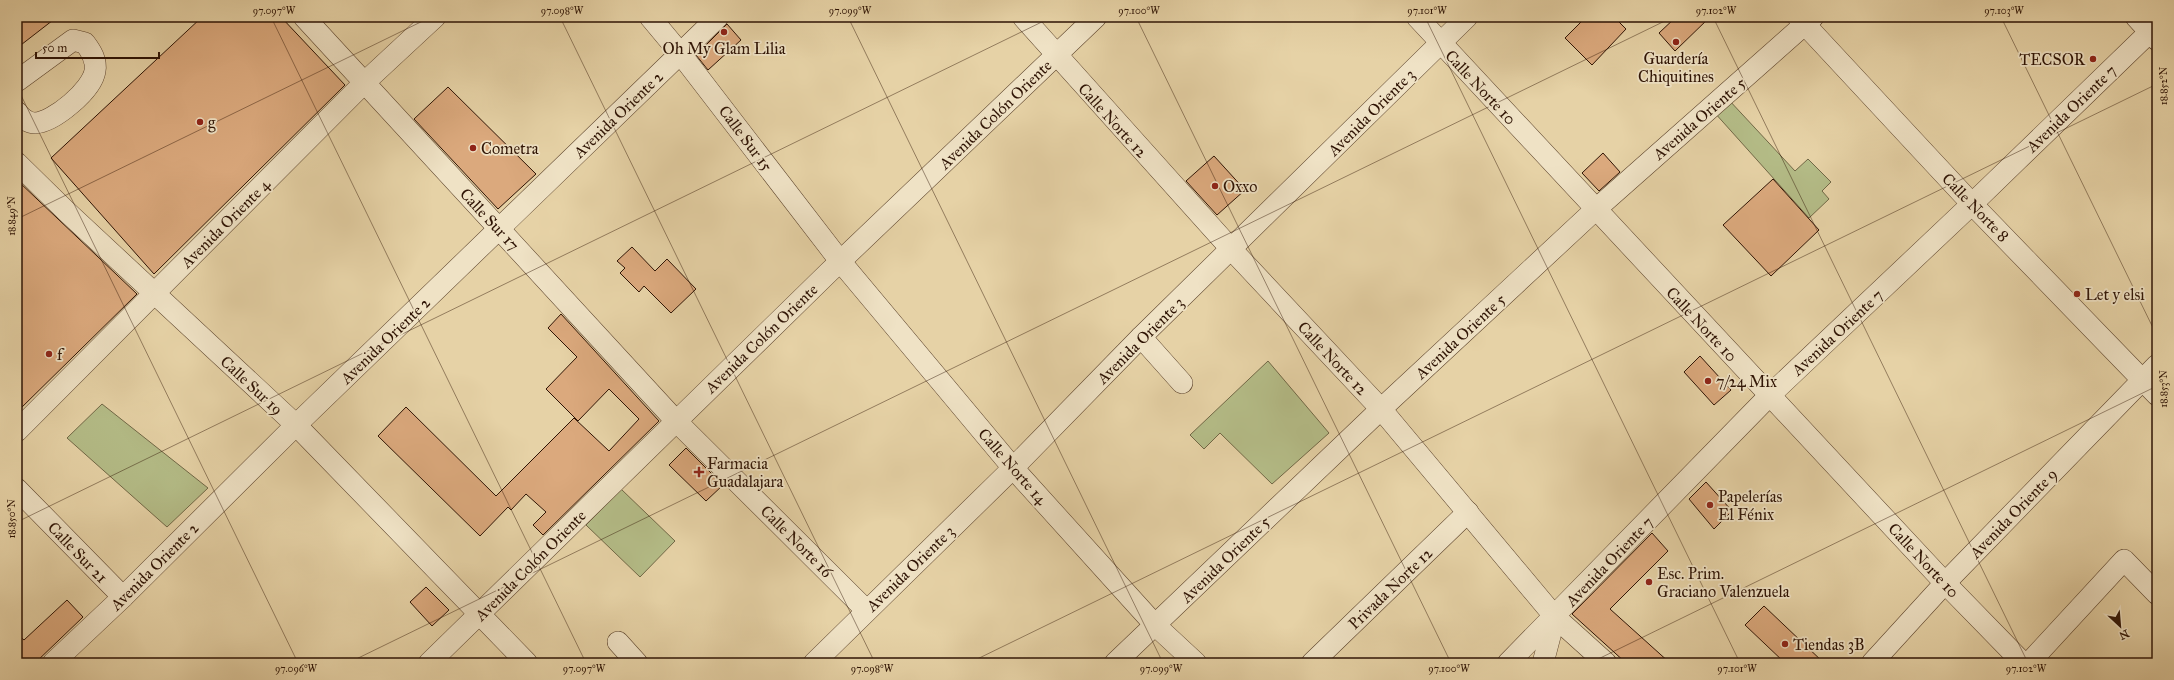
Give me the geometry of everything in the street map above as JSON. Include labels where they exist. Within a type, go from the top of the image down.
[{"type":"street","name":"Calle Sur 17","points":[[304,17],[676,421]]},
{"type":"street","name":"Avenida Oriente 4","points":[[17,431],[365,82],[435,17]]},
{"type":"street","name":"Calle Sur 15","points":[[650,17],[680,53],[840,261]]},
{"type":"street","name":"Avenida Oriente 2","points":[[53,663],[123,597],[296,425],[718,17]]},
{"type":"street","name":"Calle Norte 12","points":[[1022,17],[1232,250],[1381,409],[1555,617],[1606,663]]},
{"type":"street","name":"Avenida Colón Oriente","points":[[429,663],[480,615],[840,261],[1096,17]]},
{"type":"street","name":"Calle Norte 10","points":[[1416,17],[1945,583],[2023,663]]},
{"type":"street","name":"Avenida Oriente 3","points":[[814,663],[866,610],[1013,468],[1141,337],[1232,250],[1467,17]]},
{"type":"street","name":"Calle Norte 8","points":[[1805,19],[1972,204],[2157,395]]},
{"type":"street","name":"Avenida Oriente 5","points":[[1115,663],[1381,409],[1595,210],[1805,19]]},
{"type":"street","name":"Avenida Oriente 7","points":[[1508,663],[1555,617],[1770,395],[1972,204],[2150,28]]},
{"type":"street","points":[[17,81],[73,40],[85,43],[94,54],[95,71],[86,90],[49,120],[34,123],[22,118],[17,112]]},
{"type":"street","name":"Calle Sur 19","points":[[17,162],[155,294],[296,425],[527,663]]},
{"type":"street","name":"Calle Norte 14","points":[[840,261],[1013,468],[1155,625],[1196,663]]},
{"type":"street","points":[[1141,337],[1182,383]]},
{"type":"street","name":"Avenida Oriente 9","points":[[1872,663],[1945,583],[2157,365]]},
{"type":"street","name":"Calle Norte 16","points":[[676,421],[866,610]]},
{"type":"street","name":"Calle Sur 21","points":[[17,489],[123,597]]},
{"type":"street","name":"Privada Norte 12","points":[[1312,663],[1468,512]]},
{"type":"street","points":[[2029,663],[2124,560],[2157,594]]},
{"type":"street","points":[[1543,663],[1555,617]]},
{"type":"street","points":[[618,642],[637,663]]},
{"type":"green space","points":[[1728,99],[1795,171],[1808,159],[1831,182],[1822,191],[1829,199],[1809,218],[1714,112]]},
{"type":"green space","points":[[1268,361],[1329,433],[1272,484],[1220,433],[1204,449],[1190,435]]},
{"type":"green space","points":[[102,404],[208,488],[167,527],[67,438]]},
{"type":"green space","points":[[621,489],[675,541],[640,577],[586,525]]},
{"type":"building","points":[[17,17],[57,17],[17,48]]},
{"type":"building","name":"g","points":[[202,17],[281,17],[345,85],[154,274],[51,158]]},
{"type":"building","points":[[1586,17],[1614,17],[1626,29],[1592,65],[1565,38]]},
{"type":"building","name":"Guardería Chiquitines","points":[[1676,17],[1710,17],[1675,51],[1659,33]]},
{"type":"building","points":[[727,24],[741,40],[708,70],[696,55]]},
{"type":"building","name":"Cometra","points":[[448,87],[536,174],[498,209],[414,119]]},
{"type":"building","points":[[1603,153],[1620,172],[1599,191],[1582,173]]},
{"type":"building","name":"Oxxo","points":[[1214,156],[1245,190],[1217,215],[1186,181]]},
{"type":"building","points":[[1773,179],[1819,230],[1771,276],[1723,225]]},
{"type":"building","name":"f","points":[[17,180],[137,294],[17,412]]},
{"type":"building","points":[[632,247],[655,271],[667,259],[696,289],[671,313],[644,286],[639,292],[620,273],[625,268],[617,261]]},
{"type":"building","points":[[561,314],[659,421],[543,535],[533,525],[546,512],[526,494],[511,510],[508,507],[480,536],[378,436],[406,407],[496,496],[574,418],[609,451],[639,419],[609,389],[578,421],[546,389],[577,357],[548,328]]},
{"type":"building","name":"7/24 Mix","points":[[1700,356],[1731,390],[1714,405],[1684,372]]},
{"type":"building","name":"Farmacia Guadalajara","points":[[686,448],[723,485],[706,501],[669,465]]},
{"type":"building","name":"Papelerías El Fénix","points":[[1706,482],[1732,511],[1714,529],[1689,499]]},
{"type":"building","points":[[1652,533],[1668,551],[1610,609],[1670,663],[1626,663],[1572,614]]},
{"type":"building","points":[[426,587],[449,610],[432,626],[410,602]]},
{"type":"building","points":[[67,600],[83,617],[35,663],[17,663],[17,634],[24,640]]},
{"type":"building","name":"Tiendas 3B","points":[[1764,606],[1824,663],[1785,663],[1745,625]]},
{"type":"place","name":"Oh My Glam Lilia","points":[[724,32]]},
{"type":"place","name":"Guardería Chiquitines","points":[[1676,42]]},
{"type":"place","name":"TECSOR","points":[[2093,59]]},
{"type":"place","name":"g","points":[[200,122]]},
{"type":"place","name":"Cometra","points":[[473,148]]},
{"type":"place","name":"Oxxo","points":[[1215,186]]},
{"type":"place","name":"Let y elsi","points":[[2077,294]]},
{"type":"place","name":"f","points":[[49,354]]},
{"type":"place","name":"7/24 Mix","points":[[1708,381]]},
{"type":"place","name":"Farmacia Guadalajara","points":[[699,472]]},
{"type":"place","name":"Papelerías El Fénix","points":[[1710,505]]},
{"type":"place","name":"Esc. Prim. Graciano Valenzuela","points":[[1649,582]]},
{"type":"place","name":"Tiendas 3B","points":[[1785,644]]}]
